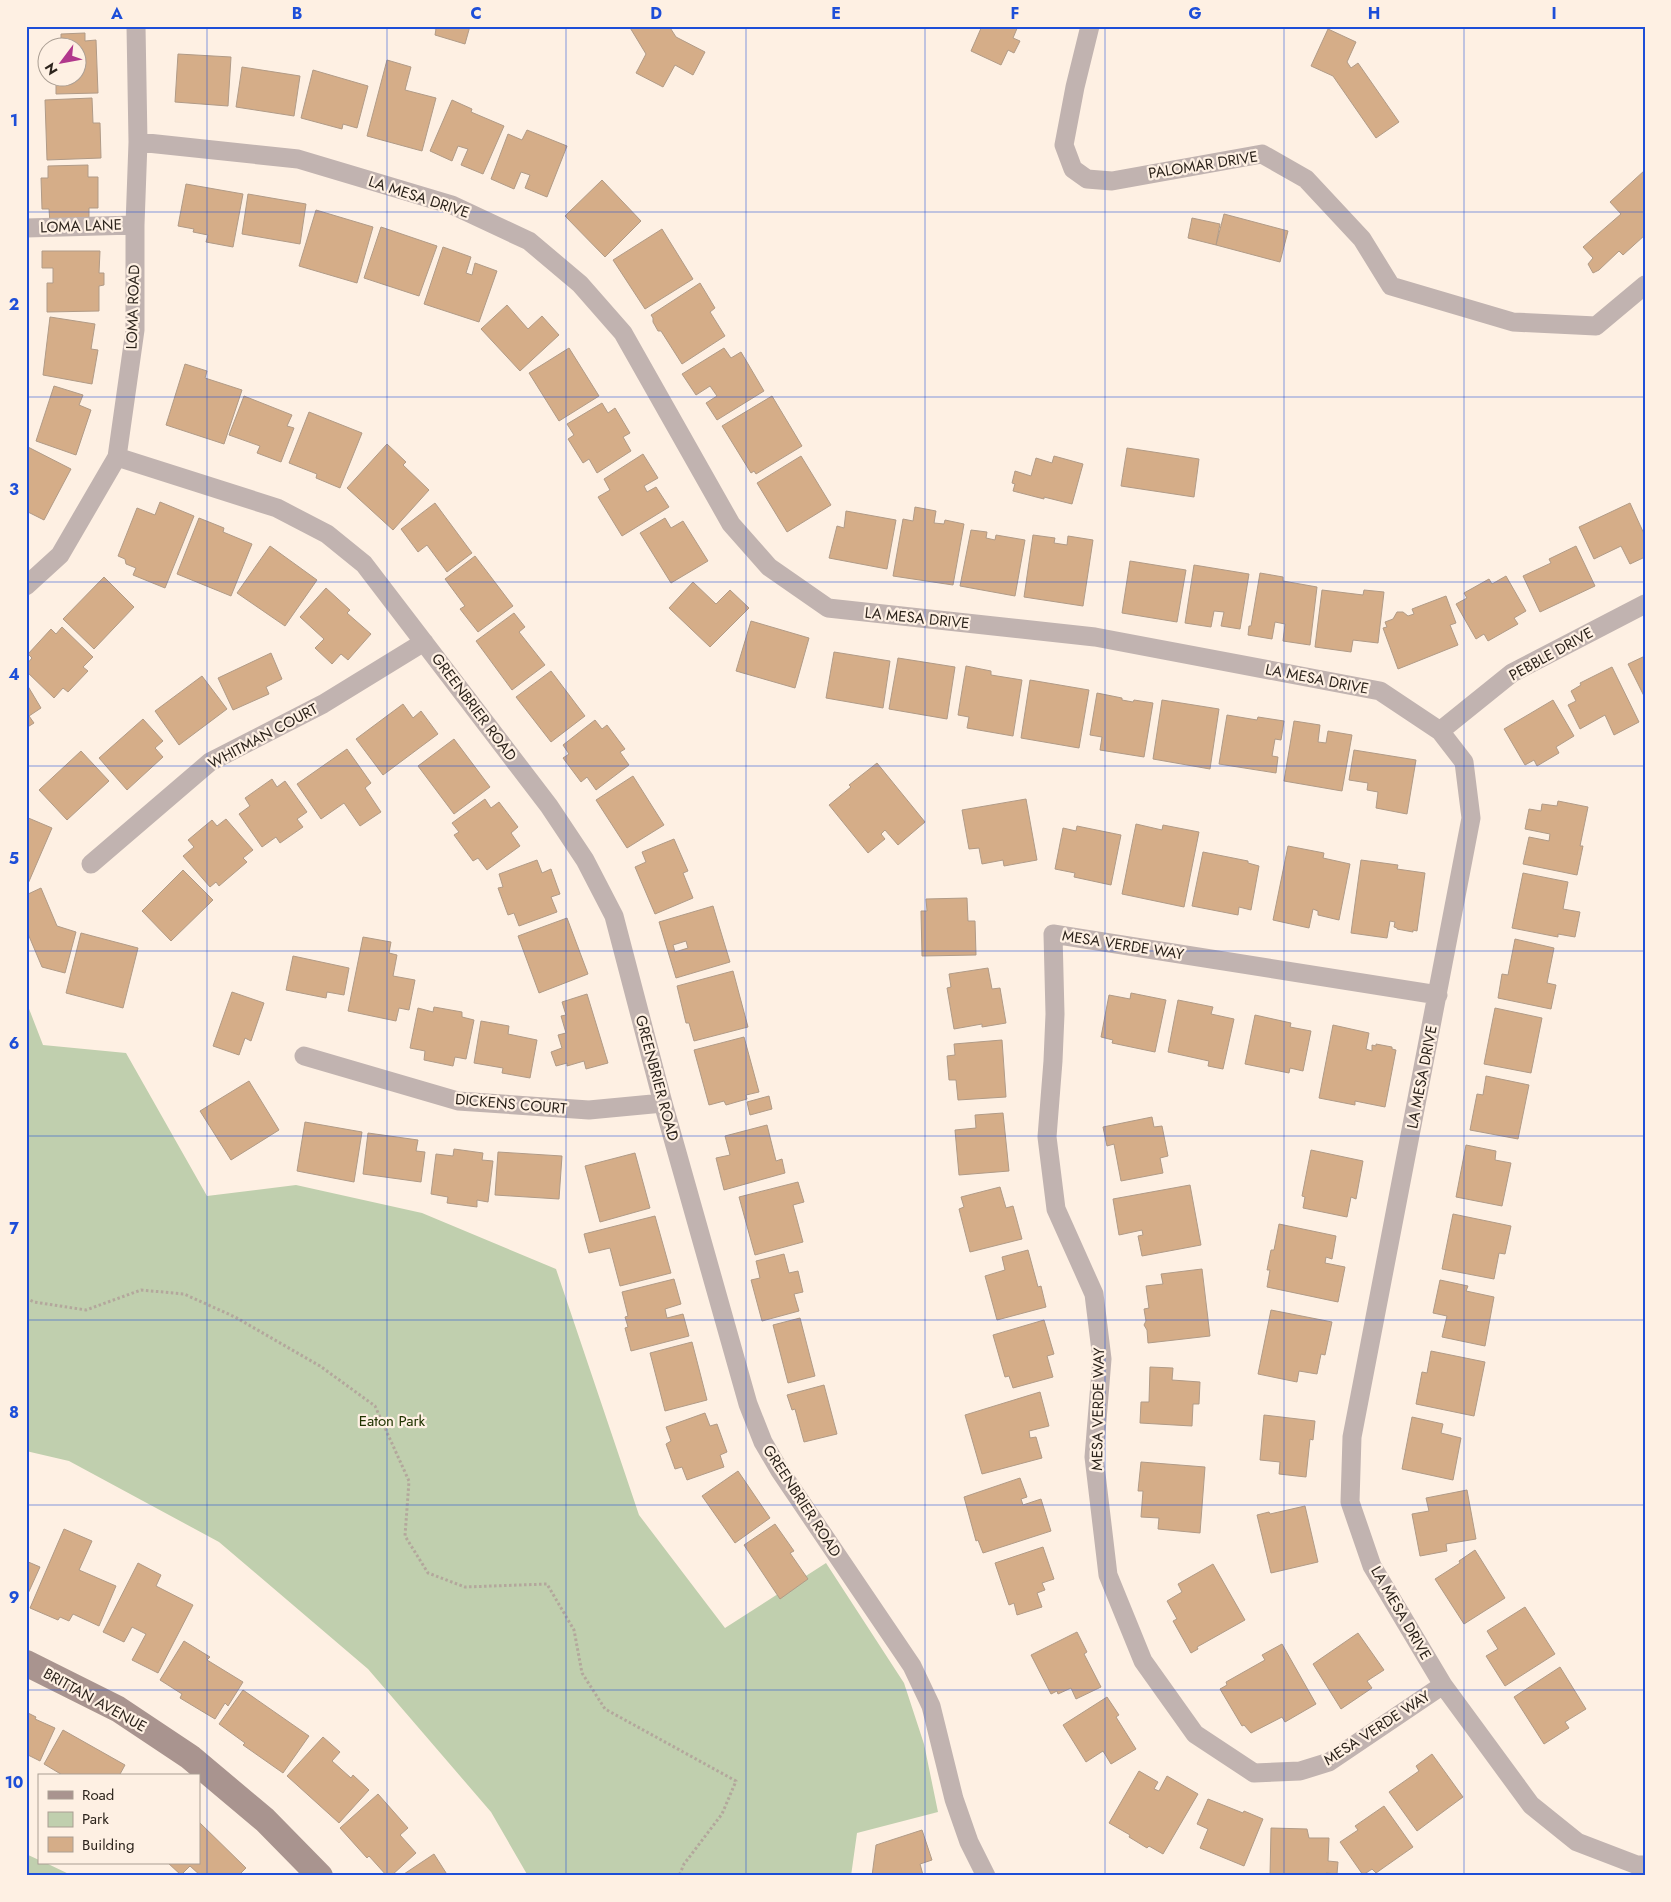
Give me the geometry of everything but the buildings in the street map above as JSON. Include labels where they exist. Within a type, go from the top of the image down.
[{"type":"main road","name":"BRITTAN AVENUE","points":[[26,1663],[118,1709],[190,1758],[265,1820],[320,1876]]},
{"type":"street","name":"LOMA ROAD","points":[[26,586],[60,555],[117,457],[135,330],[135,225],[138,142],[136,26]]},
{"type":"street","name":"PALOMAR DRIVE","points":[[1090,26],[1075,87],[1064,145],[1073,169],[1087,179],[1112,181],[1262,154],[1306,179],[1362,238],[1391,286],[1513,322],[1596,326],[1645,285]]},
{"type":"street","name":"LA MESA DRIVE","points":[[138,142],[298,159],[452,205],[529,241],[580,284],[623,333],[730,524],[769,567],[828,608],[1095,637],[1380,691],[1440,732],[1464,762],[1471,818],[1352,1437],[1350,1502],[1372,1566],[1443,1684],[1530,1805],[1577,1842],[1637,1865],[1645,1865]]},
{"type":"street","name":"LOMA LANE","points":[[26,228],[135,225]]},
{"type":"street","name":"GREENBRIER ROAD","points":[[117,457],[277,508],[327,534],[364,564],[549,806],[585,860],[614,916],[663,1103],[748,1404],[764,1442],[780,1471],[912,1666],[931,1706],[954,1799],[969,1842],[986,1876]]},
{"type":"street","name":"PEBBLE DRIVE","points":[[1440,732],[1512,673],[1645,604]]},
{"type":"street","name":"WHITMAN COURT","points":[[91,864],[210,762],[324,704],[424,642]]},
{"type":"street","name":"MESA VERDE WAY","points":[[1438,995],[1053,934],[1054,1051],[1047,1137],[1056,1209],[1094,1294],[1102,1359],[1094,1457],[1108,1575],[1144,1661],[1195,1734],[1254,1773],[1300,1771],[1329,1762],[1443,1684]]},
{"type":"street","name":"DICKENS COURT","points":[[304,1056],[458,1102],[589,1110],[663,1103]]},
{"type":"path","points":[[26,1298],[34,1302],[86,1310],[141,1290],[184,1294],[235,1317],[320,1366],[375,1406],[409,1481],[405,1536],[428,1573],[465,1587],[547,1584],[574,1630],[582,1672],[605,1709],[736,1781],[722,1814],[684,1864],[679,1876]]},
{"type":"green space","name":"Eaton Park","points":[[26,1001],[43,1045],[126,1053],[207,1196],[296,1185],[422,1213],[556,1269],[639,1515],[725,1628],[826,1563],[904,1683],[924,1744],[938,1812],[857,1833],[851,1876],[528,1876],[491,1812],[368,1669],[219,1542],[69,1461],[26,1451]]},
{"type":"green space","points":[[26,1854],[38,1860],[38,1864],[48,1864],[73,1876],[26,1876]]}]
